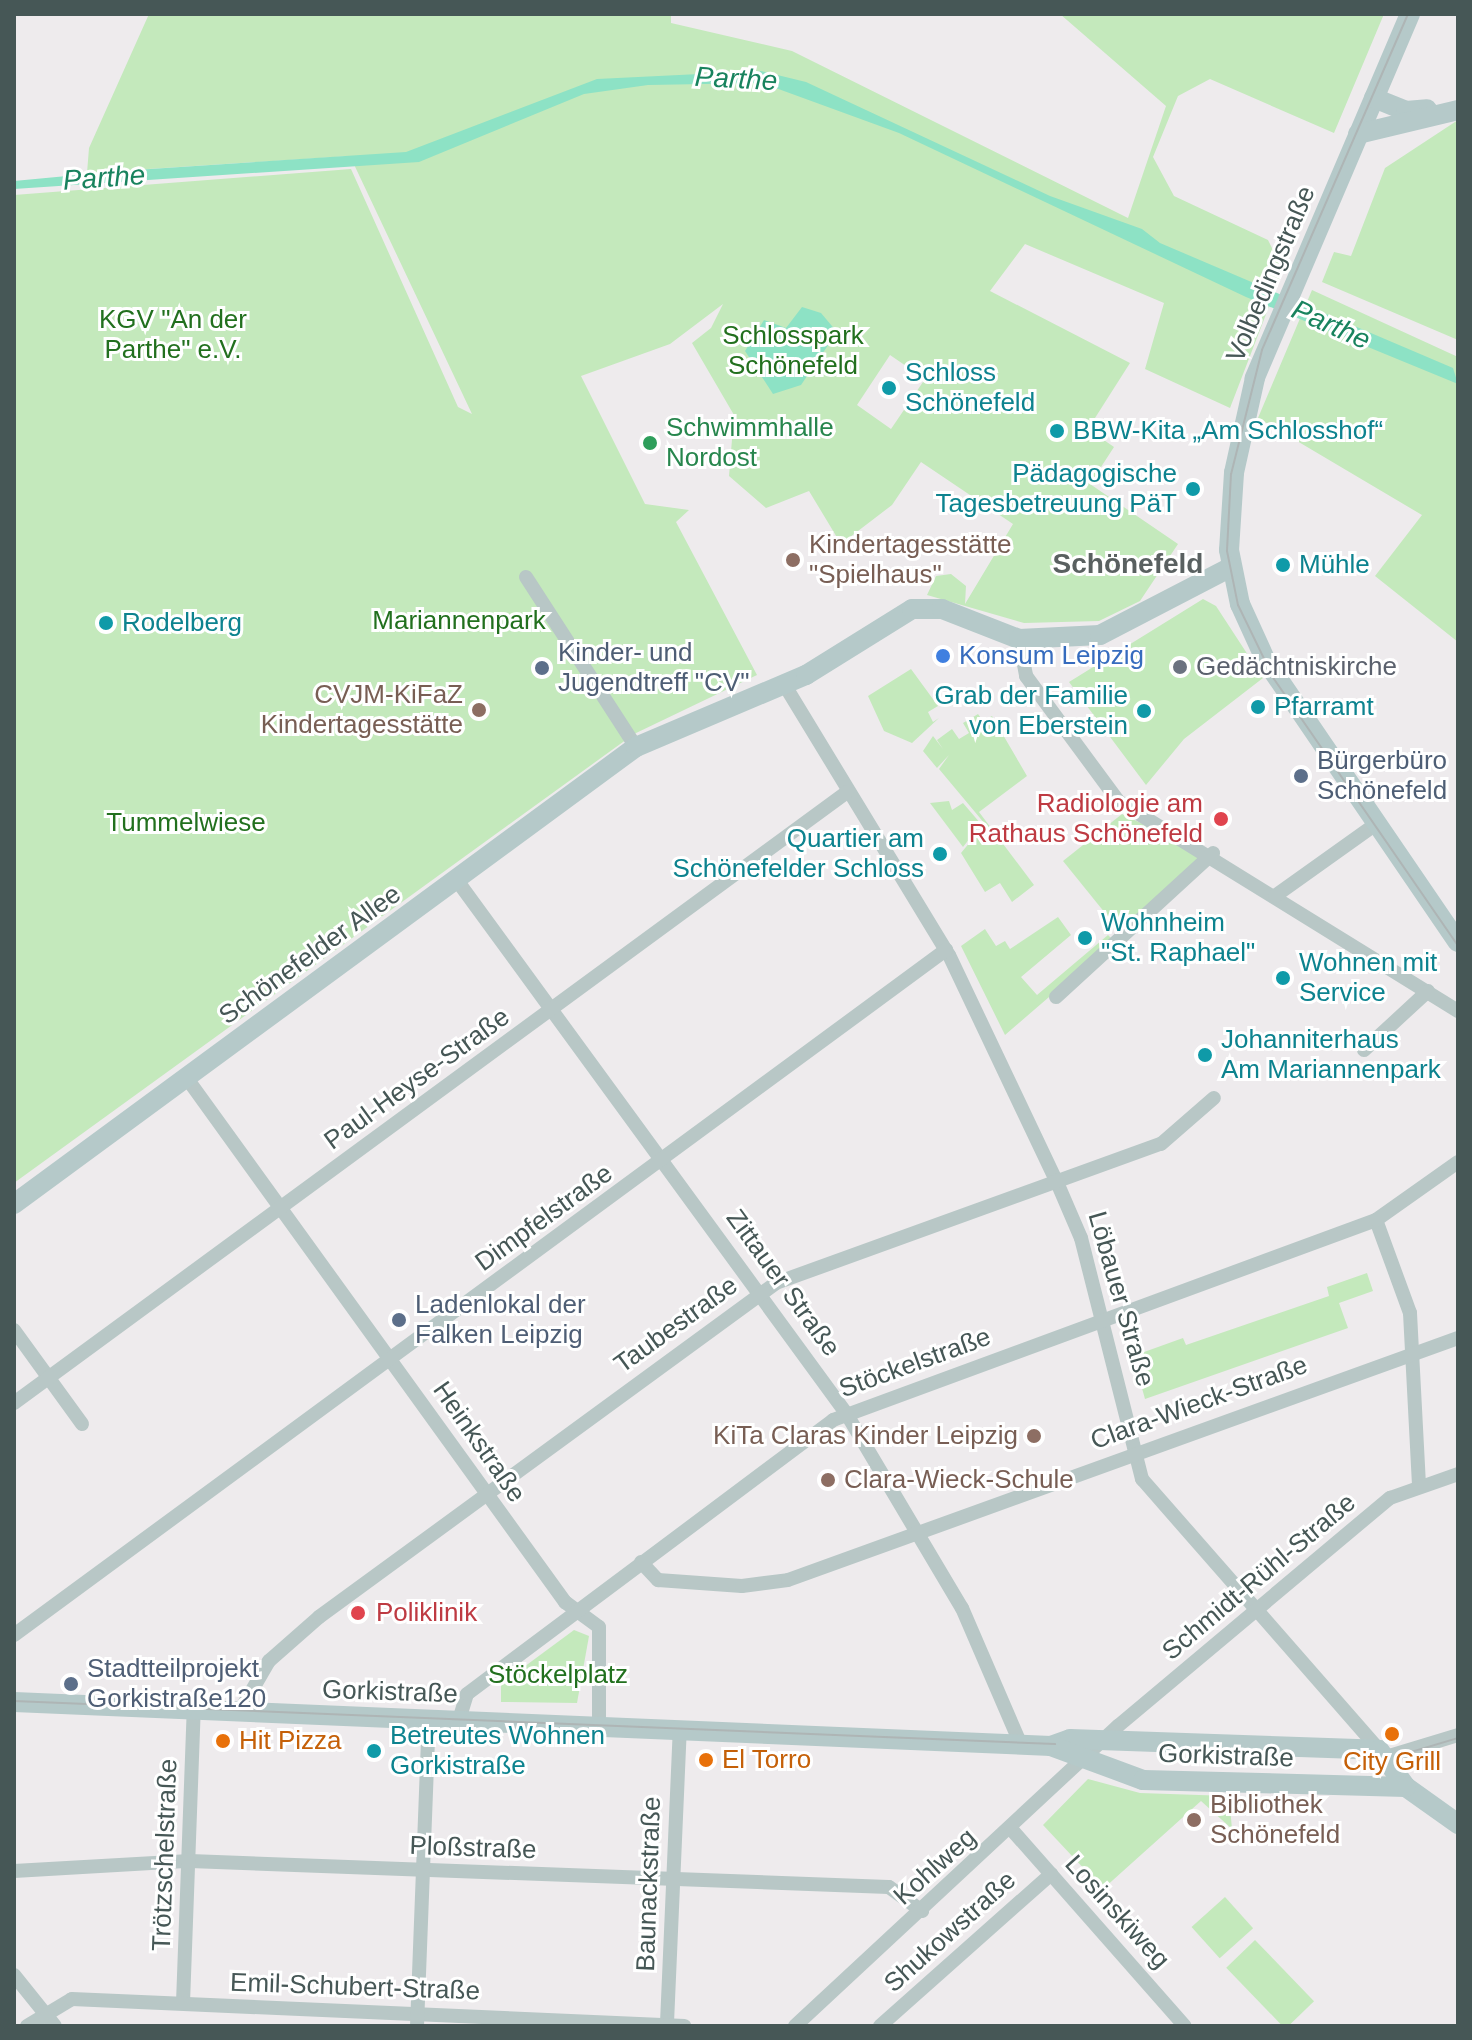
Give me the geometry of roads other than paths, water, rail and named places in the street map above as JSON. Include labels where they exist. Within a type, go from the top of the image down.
[{"type":"main road","name":"Volbedingstraße","points":[[1231,567],[1240,436],[1280,314],[1410,14]]},
{"type":"main road","points":[[1374,98],[1412,112],[1458,102]]},
{"type":"main road","points":[[1358,134],[1458,110]]},
{"type":"main road","points":[[1019,639],[1125,628],[1231,567],[1266,661],[1458,942]]},
{"type":"main road","name":"Schönefelder Allee","points":[[14,1204],[636,747],[784,684],[912,609],[942,609],[1019,639]]},
{"type":"main road","name":"Gorkistraße","points":[[14,1702],[1021,1745],[1051,1746],[1104,1740],[1382,1753]]},
{"type":"main road","name":"Gorkistraße","points":[[1051,1746],[1085,1763],[1143,1780],[1406,1787]]},
{"type":"main road","name":"Löbauer Straße","points":[[1382,1753],[1406,1787],[1458,1824]]},
{"type":"street","points":[[526,577],[636,747]]},
{"type":"street","points":[[1019,639],[1026,676],[1118,801],[1213,853],[1275,896],[1458,1011]]},
{"type":"street","name":"Löbauer Straße","points":[[784,684],[946,950],[1056,1180],[1104,1320],[1142,1479],[1382,1753]]},
{"type":"street","name":"Paul-Heyse-Straße","points":[[14,1403],[847,792]]},
{"type":"street","points":[[1275,896],[1376,824]]},
{"type":"street","points":[[1056,997],[1213,853]]},
{"type":"street","name":"Zittauer Straße","points":[[456,879],[555,1007],[663,1160],[763,1292],[846,1413],[919,1531],[988,1658],[1021,1745]]},
{"type":"street","name":"Dimpfelstraße","points":[[14,1635],[946,950]]},
{"type":"street","points":[[1364,1050],[1428,991]]},
{"type":"street","name":"Heinkstraße","points":[[186,1077],[487,1495],[577,1611],[603,1639],[599,1727]]},
{"type":"street","name":"Taubestraße","points":[[240,1711],[256,1678],[287,1644],[763,1292],[792,1275],[1161,1144],[1214,1098]]},
{"type":"street","name":"Stöckelstraße","points":[[459,1720],[467,1694],[641,1562],[846,1413],[1376,1220],[1458,1162]]},
{"type":"street","points":[[1376,1220],[1416,1351],[1419,1484]]},
{"type":"street","points":[[14,1330],[82,1424]]},
{"type":"street","name":"Clara-Wieck-Straße","points":[[641,1562],[658,1580],[768,1585],[1458,1338]]},
{"type":"street","name":"Schmidt-Rühl-Straße","points":[[1104,1740],[1390,1498],[1419,1484],[1458,1474]]},
{"type":"street","name":"Trötzschelstraße","points":[[183,2003],[194,1709]]},
{"type":"street","points":[[417,2020],[429,1719]]},
{"type":"street","name":"Baunackstraße","points":[[667,2023],[680,1730]]},
{"type":"street","name":"Gorkistraße","points":[[1382,1753],[1458,1735]]},
{"type":"street","name":"Kohlweg","points":[[795,2026],[1085,1763],[1104,1740]]},
{"type":"street","name":"Losinskiweg","points":[[1012,1830],[1185,2026]]},
{"type":"street","name":"Ploßstraße","points":[[14,1871],[190,1861],[889,1887],[922,1911]]},
{"type":"street","name":"Shukowstraße","points":[[888,2023],[1051,1874]]},
{"type":"street","points":[[14,1975],[55,2026]]},
{"type":"street","name":"Emil-Schubert-Straße","points":[[44,2012],[72,1999],[183,2003],[417,2020],[667,2023]]},
{"type":"street","points":[[27,2026],[44,2012]]},
{"type":"street","points":[[667,2023],[684,2026]]},
{"type":"water","name":"Parthe","points":[[761,71],[806,82],[1050,196],[1142,229],[1160,243],[1453,368],[1458,384],[1246,297],[899,133],[762,83],[648,85],[584,94],[419,162],[14,189],[14,181],[406,152],[597,79]]},
{"type":"water","points":[[802,307],[821,313],[837,332],[801,385],[773,394],[745,351],[764,320],[786,328]]},
{"type":"tram line","points":[[1408,14],[1262,350],[1231,474],[1227,551],[1238,605],[1274,679],[1458,946]]},
{"type":"tram line","points":[[14,1701],[1055,1744]]},
{"type":"tram line","points":[[1401,1755],[1458,1738]]},
{"type":"place","name":"Schloss Schönefeld","points":[[889,388]]},
{"type":"place","name":"BBW-Kita „Am Schlosshof“","points":[[1057,431]]},
{"type":"place","name":"Schwimmhalle Nordost","points":[[650,443]]},
{"type":"place","name":"Pädagogische Tagesbetreuung PäT","points":[[1193,489]]},
{"type":"place","name":"Kindertagesstätte \"Spielhaus\"","points":[[793,560]]},
{"type":"place","name":"Mühle","points":[[1283,565]]},
{"type":"place","name":"Rodelberg","points":[[106,623]]},
{"type":"place","name":"Konsum Leipzig","points":[[943,656]]},
{"type":"place","name":"Gedächtniskirche","points":[[1180,667]]},
{"type":"place","name":"Kinder- und Jugendtreff \"CV\"","points":[[542,668]]},
{"type":"place","name":"Pfarramt","points":[[1258,707]]},
{"type":"place","name":"CVJM-KiFaZ Kindertagesstätte","points":[[479,710]]},
{"type":"place","name":"Grab der Familie von Eberstein","points":[[1144,711]]},
{"type":"place","name":"Bürgerbüro Schönefeld","points":[[1301,776]]},
{"type":"place","name":"Radiologie am Rathaus Schönefeld","points":[[1221,819]]},
{"type":"place","name":"Quartier am Schönefelder Schloss","points":[[940,854]]},
{"type":"place","name":"Wohnheim \"St. Raphael\"","points":[[1085,938]]},
{"type":"place","name":"Wohnen mit Service","points":[[1283,978]]},
{"type":"place","name":"Johanniterhaus Am Mariannenpark","points":[[1205,1055]]},
{"type":"place","name":"Ladenlokal der Falken Leipzig","points":[[399,1320]]},
{"type":"place","name":"KiTa Claras Kinder Leipzig","points":[[1034,1436]]},
{"type":"place","name":"Clara-Wieck-Schule","points":[[828,1480]]},
{"type":"place","name":"Poliklinik","points":[[358,1613]]},
{"type":"place","name":"Stadtteilprojekt Gorkistraße120","points":[[71,1684]]},
{"type":"place","name":"City Grill","points":[[1392,1734]]},
{"type":"place","name":"Hit Pizza","points":[[223,1741]]},
{"type":"place","name":"Betreutes Wohnen Gorkistraße","points":[[374,1751]]},
{"type":"place","name":"El Torro","points":[[706,1760]]},
{"type":"place","name":"Bibliothek Schönefeld","points":[[1194,1820]]},
{"type":"district","name":"Schönefeld","points":[[1128,564]]},
{"type":"park label","name":"KGV \"An der Parthe\" e.V.","points":[[173,335]]},
{"type":"park label","name":"Schlosspark Schönefeld","points":[[793,351]]},
{"type":"park label","name":"Mariannenpark","points":[[459,621]]},
{"type":"park label","name":"Tummelwiese","points":[[186,823]]},
{"type":"park label","name":"Stöckelplatz","points":[[558,1675]]}]
